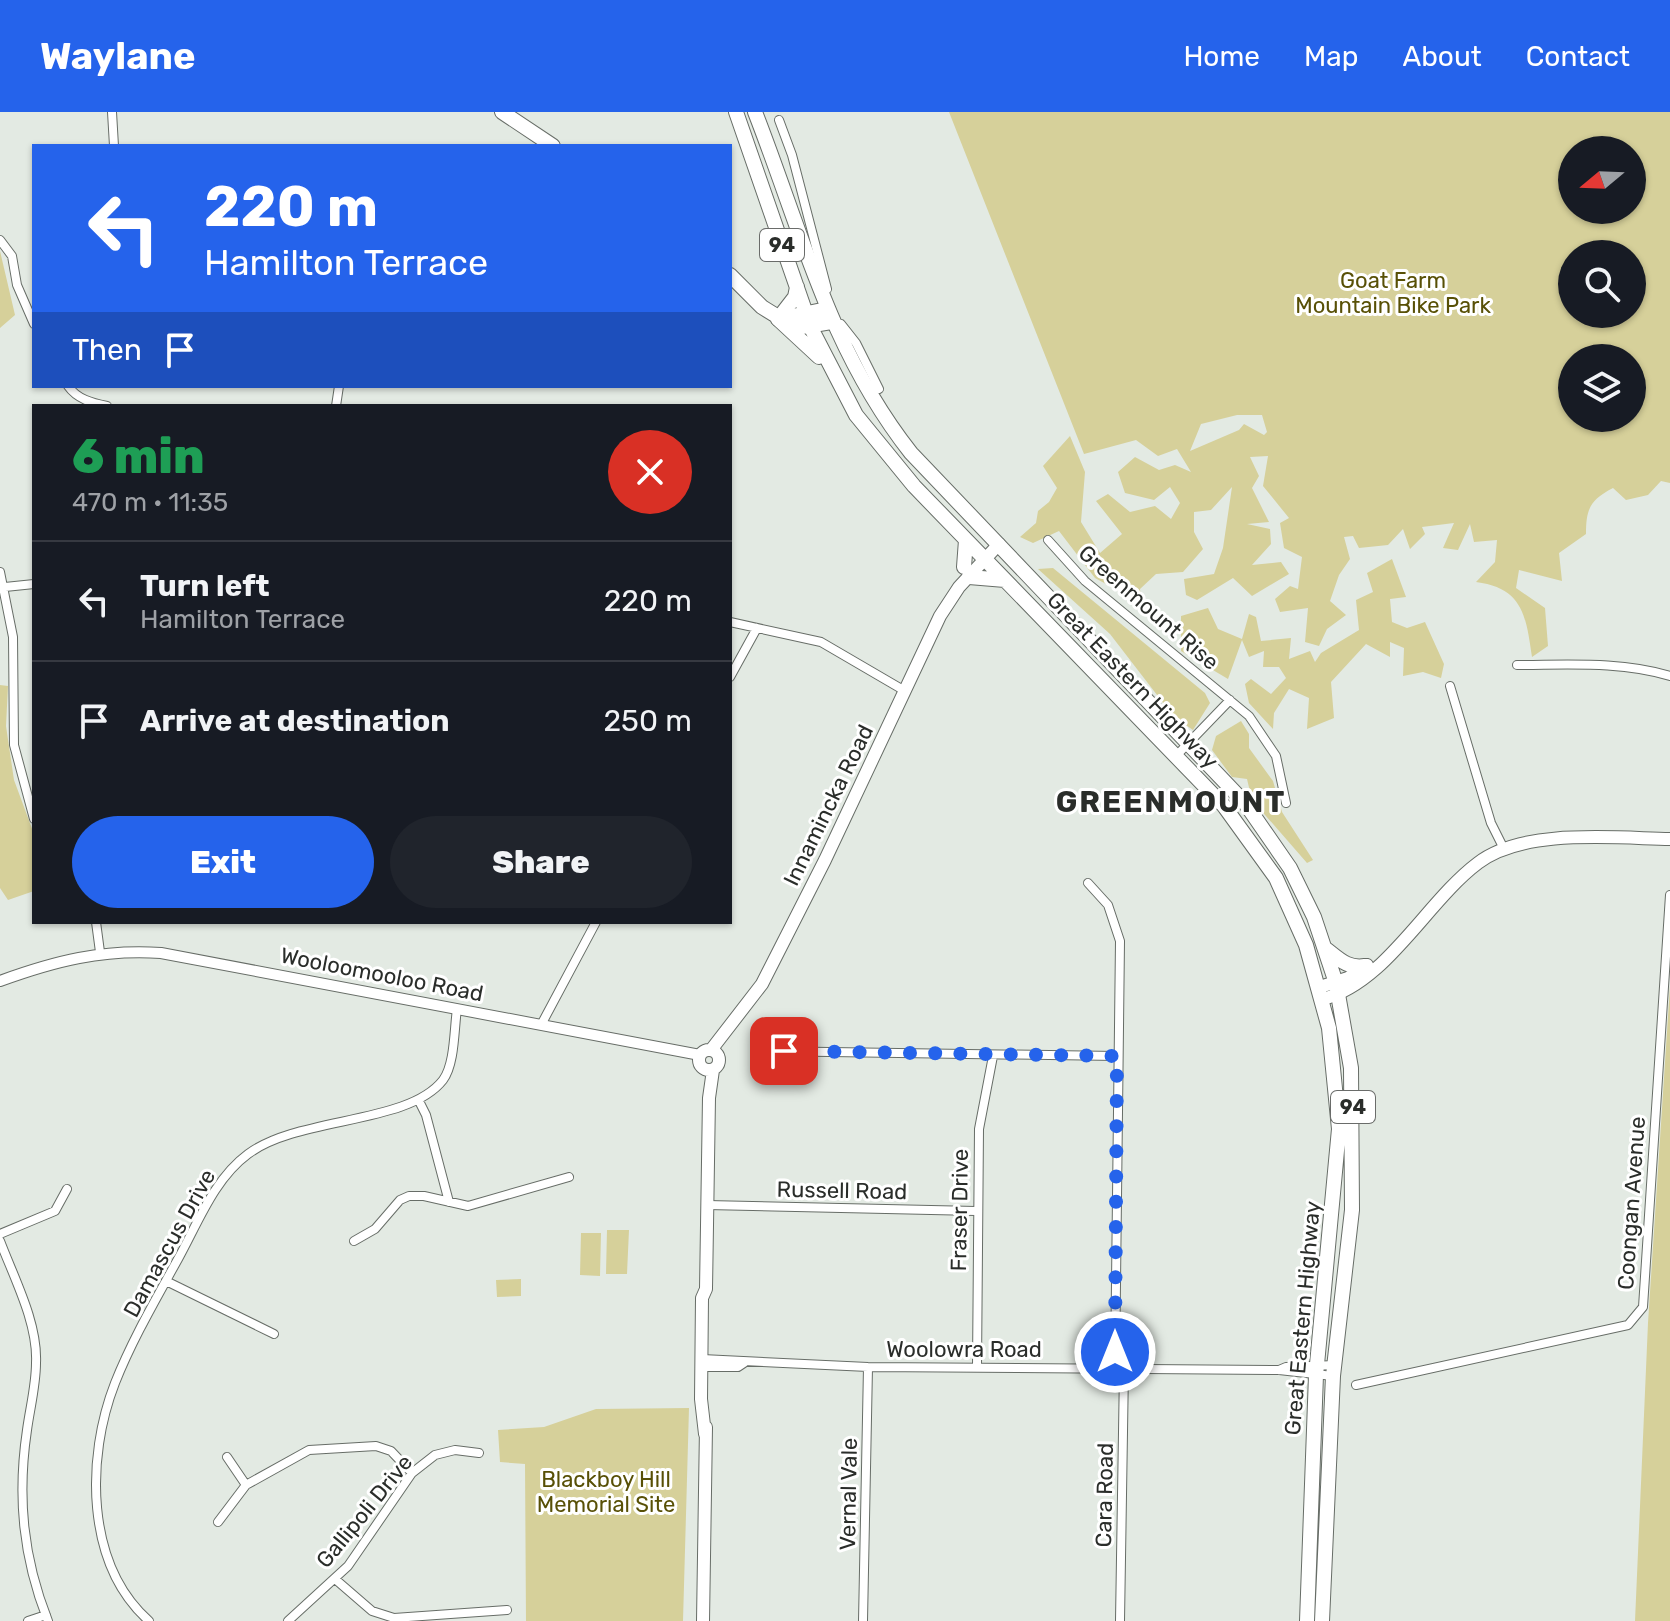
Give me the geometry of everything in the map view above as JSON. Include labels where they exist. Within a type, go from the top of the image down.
[{"type":"main road","points":[[502,112],[550,144]]},
{"type":"main road","name":"Great Eastern Highway","points":[[736,112],[809,321],[836,380],[877,444],[966,540],[1177,755],[1237,822],[1276,878],[1322,993],[1335,1059],[1339,1155],[1317,1370],[1307,1621]]},
{"type":"main road","name":"Great Eastern Highway","points":[[755,112],[829,315],[862,370],[874,404],[911,453],[1245,803],[1279,850],[1304,894],[1326,948],[1337,989],[1351,1068],[1354,1141],[1352,1210],[1334,1370],[1322,1621]]},
{"type":"main road","points":[[732,277],[814,350],[836,380]]},
{"type":"main road","points":[[778,319],[795,297],[797,287]]},
{"type":"main road","points":[[778,319],[809,321],[829,315]]},
{"type":"main road","points":[[966,540],[964,577],[1006,580]]},
{"type":"main road","name":"Innamincka Road","points":[[703,1621],[707,1060],[726,1042],[725,1036],[762,984],[940,616],[964,577],[996,541]]},
{"type":"main road","points":[[1322,993],[1370,973],[1478,862],[1504,849],[1572,838],[1670,839]]},
{"type":"main road","points":[[1326,948],[1355,968],[1381,960]]},
{"type":"main road","points":[[1337,989],[1365,966]]},
{"type":"street","points":[[112,112],[114,144]]},
{"type":"street","points":[[779,120],[835,312],[856,343],[862,370],[879,389]]},
{"type":"street","points":[[0,240],[12,256],[17,285],[32,319]]},
{"type":"street","points":[[836,380],[862,370]]},
{"type":"street","points":[[69,388],[73,394],[96,404]]},
{"type":"street","name":"Greenmount Rise","points":[[1048,540],[1085,581],[1230,700],[1265,736],[1276,756],[1286,803]]},
{"type":"street","points":[[0,572],[13,637],[14,745],[32,812]]},
{"type":"street","points":[[5,587],[32,584]]},
{"type":"street","points":[[732,622],[821,642],[905,691]]},
{"type":"street","points":[[732,673],[757,628]]},
{"type":"street","points":[[1517,665],[1607,665],[1655,670],[1670,676]]},
{"type":"street","points":[[1450,686],[1491,823],[1504,849]]},
{"type":"street","points":[[1177,755],[1230,700]]},
{"type":"street","name":"Cara Road","points":[[1088,883],[1108,905],[1120,941],[1117,1056],[1120,1621]]},
{"type":"street","name":"Coongan Avenue","points":[[1356,1385],[1628,1325],[1638,1317],[1643,1307],[1670,895]]},
{"type":"street","points":[[96,924],[100,952]]},
{"type":"street","points":[[541,1025],[595,924]]},
{"type":"street","name":"Wooloomooloo Road","points":[[0,981],[67,958],[100,952],[161,953],[541,1025],[707,1060]]},
{"type":"street","points":[[449,1202],[426,1115],[419,1101],[444,1079],[457,1009]]},
{"type":"street","points":[[755,1051],[1117,1056]]},
{"type":"street","name":"Fraser Drive","points":[[977,1366],[976,1211],[981,1109],[993,1056]]},
{"type":"street","name":"Damascus Drive","points":[[149,1621],[127,1596],[112,1569],[98,1510],[97,1474],[106,1411],[114,1385],[166,1281],[222,1179],[247,1154],[279,1136],[419,1101]]},
{"type":"street","points":[[354,1241],[375,1229],[400,1200],[424,1196],[468,1206],[569,1177]]},
{"type":"street","points":[[0,1234],[55,1211],[67,1189]]},
{"type":"street","name":"Russell Road","points":[[707,1205],[976,1211]]},
{"type":"street","points":[[0,1241],[34,1340],[37,1363],[22,1472],[21,1510],[25,1545],[47,1618],[28,1621]]},
{"type":"street","points":[[166,1281],[274,1334]]},
{"type":"street","name":"Woolowra Road","points":[[705,1363],[1334,1370]]},
{"type":"street","name":"Vernal Vale","points":[[863,1621],[868,1367]]},
{"type":"street","points":[[218,1522],[246,1485],[294,1456],[324,1446],[376,1446],[391,1451],[412,1473]]},
{"type":"street","name":"Gallipoli Drive","points":[[288,1621],[335,1579],[412,1473],[435,1455],[455,1450],[479,1453]]},
{"type":"street","points":[[227,1457],[246,1485]]},
{"type":"street","points":[[335,1579],[372,1611],[394,1618],[507,1610]]},
{"type":"green space","name":"Goat Farm Mountain Bike Park","points":[[949,112],[1670,112],[1670,483],[1661,481],[1648,495],[1626,500],[1613,488],[1594,501],[1588,512],[1586,534],[1559,553],[1562,581],[1519,570],[1516,588],[1545,608],[1548,646],[1532,657],[1519,606],[1504,590],[1476,582],[1495,562],[1497,540],[1474,542],[1470,524],[1458,550],[1443,548],[1454,523],[1422,527],[1425,534],[1410,549],[1403,529],[1388,545],[1359,548],[1353,536],[1344,537],[1350,559],[1339,575],[1330,601],[1346,615],[1327,629],[1319,646],[1305,642],[1308,608],[1280,612],[1275,599],[1290,586],[1298,589],[1302,557],[1284,548],[1280,523],[1289,518],[1263,486],[1268,456],[1250,457],[1259,476],[1252,488],[1269,522],[1247,524],[1270,529],[1271,544],[1252,565],[1281,562],[1289,574],[1252,596],[1233,578],[1197,600],[1186,595],[1184,579],[1214,574],[1223,548],[1232,487],[1211,510],[1194,512],[1194,532],[1203,549],[1183,572],[1156,574],[1140,589],[1142,613],[1117,590],[1095,578],[1059,531],[1033,543],[1020,537],[1036,523],[1038,511],[1049,502],[1057,488],[1043,466],[1070,436],[1085,472],[1081,522],[1100,553],[1122,534],[1096,501],[1108,494],[1130,512],[1155,506],[1171,519],[1180,503],[1170,487],[1154,500],[1125,493],[1118,472],[1135,457],[1159,470],[1175,465],[1191,472],[1177,449],[1158,456],[1136,440],[1084,454]],"holes":[[[1237,415],[1262,415],[1267,432],[1264,435],[1244,424],[1239,430],[1190,451],[1201,424]]]},
{"type":"green space","points":[[0,251],[15,315],[0,328]]},
{"type":"green space","points":[[1392,559],[1406,597],[1390,599],[1392,622],[1407,628],[1425,622],[1444,664],[1441,678],[1423,672],[1403,676],[1404,648],[1390,642],[1390,657],[1366,644],[1331,682],[1334,718],[1307,729],[1309,698],[1289,689],[1274,713],[1273,729],[1249,703],[1245,684],[1251,679],[1271,694],[1286,678],[1279,667],[1263,667],[1264,651],[1249,657],[1242,640],[1228,679],[1181,651],[1181,616],[1208,608],[1218,629],[1242,639],[1249,614],[1256,617],[1261,641],[1291,638],[1289,659],[1310,651],[1315,662],[1321,653],[1359,630],[1356,600],[1373,592],[1367,573]]},
{"type":"green space","points":[[1053,568],[1205,693],[1210,703],[1193,730],[1174,717],[1110,634],[1038,569]]},
{"type":"green space","points":[[0,685],[8,686],[6,726],[14,780],[32,829],[32,892],[8,900],[0,888]]},
{"type":"green space","points":[[1241,721],[1249,734],[1249,748],[1273,781],[1282,812],[1313,860],[1307,863],[1252,800],[1247,779],[1232,777],[1212,750],[1216,736]]},
{"type":"green space","points":[[1670,986],[1670,1621],[1635,1621],[1648,1323]]},
{"type":"green space","points":[[607,1230],[629,1230],[627,1274],[606,1274]]},
{"type":"green space","points":[[581,1233],[601,1233],[600,1276],[580,1275]]},
{"type":"green space","points":[[521,1279],[521,1296],[497,1297],[496,1280]]},
{"type":"green space","name":"Blackboy Hill Memorial Site","points":[[689,1408],[683,1621],[526,1621],[525,1464],[500,1462],[498,1430],[544,1427],[596,1409]]},
{"type":"district","name":"GREENMOUNT","points":[[1171,802]]},
{"type":"route","points":[[784,1051],[1117,1056],[1115,1352]]}]
